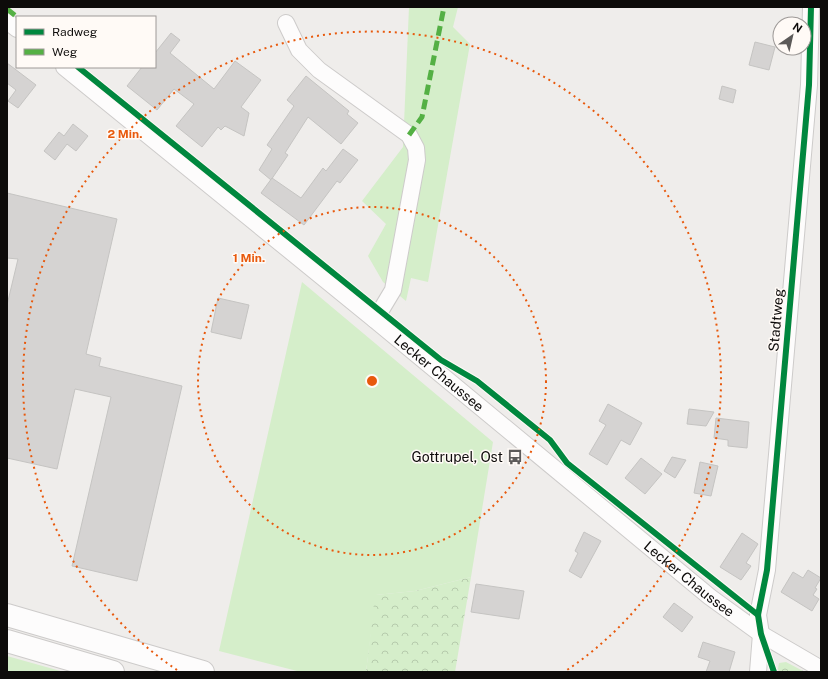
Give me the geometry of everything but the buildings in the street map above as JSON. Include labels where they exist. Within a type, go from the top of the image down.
[{"type":"highway","points":[[7,615],[203,672]]},
{"type":"highway","points":[[7,641],[113,672]]},
{"type":"street","name":"Stadtweg","points":[[758,672],[761,634],[758,615],[767,570],[774,491],[809,85],[811,7]]},
{"type":"street","points":[[7,21],[16,28]]},
{"type":"street","points":[[286,23],[299,50],[319,70],[409,135],[416,148],[417,160],[393,290],[375,320]]},
{"type":"street","name":"Lecker Chaussee","points":[[65,68],[375,320],[710,597],[761,634],[821,669]]},
{"type":"green space","points":[[409,7],[458,7],[453,27],[470,44],[428,282],[411,278],[406,301],[383,282],[368,256],[386,224],[362,201],[403,147]]},
{"type":"green space","points":[[302,282],[493,442],[471,577],[415,591],[376,595],[366,672],[301,672],[219,651]]},
{"type":"green space","points":[[471,577],[455,672],[366,672],[375,595],[415,591]]},
{"type":"green space","points":[[7,656],[64,672],[7,672]]},
{"type":"green space","points":[[786,662],[805,672],[779,672],[779,663]]},
{"type":"marked path","points":[[409,135],[422,117],[444,7]]},
{"type":"marked path","points":[[7,9],[16,16]]},
{"type":"cycle path","points":[[774,672],[761,634],[758,615],[767,570],[809,85],[811,7]]},
{"type":"cycle path","points":[[79,68],[441,360],[477,381],[550,440],[567,463],[758,615]]},
{"type":"place","name":"Gottrupel, Ost","points":[[515,457]]}]
